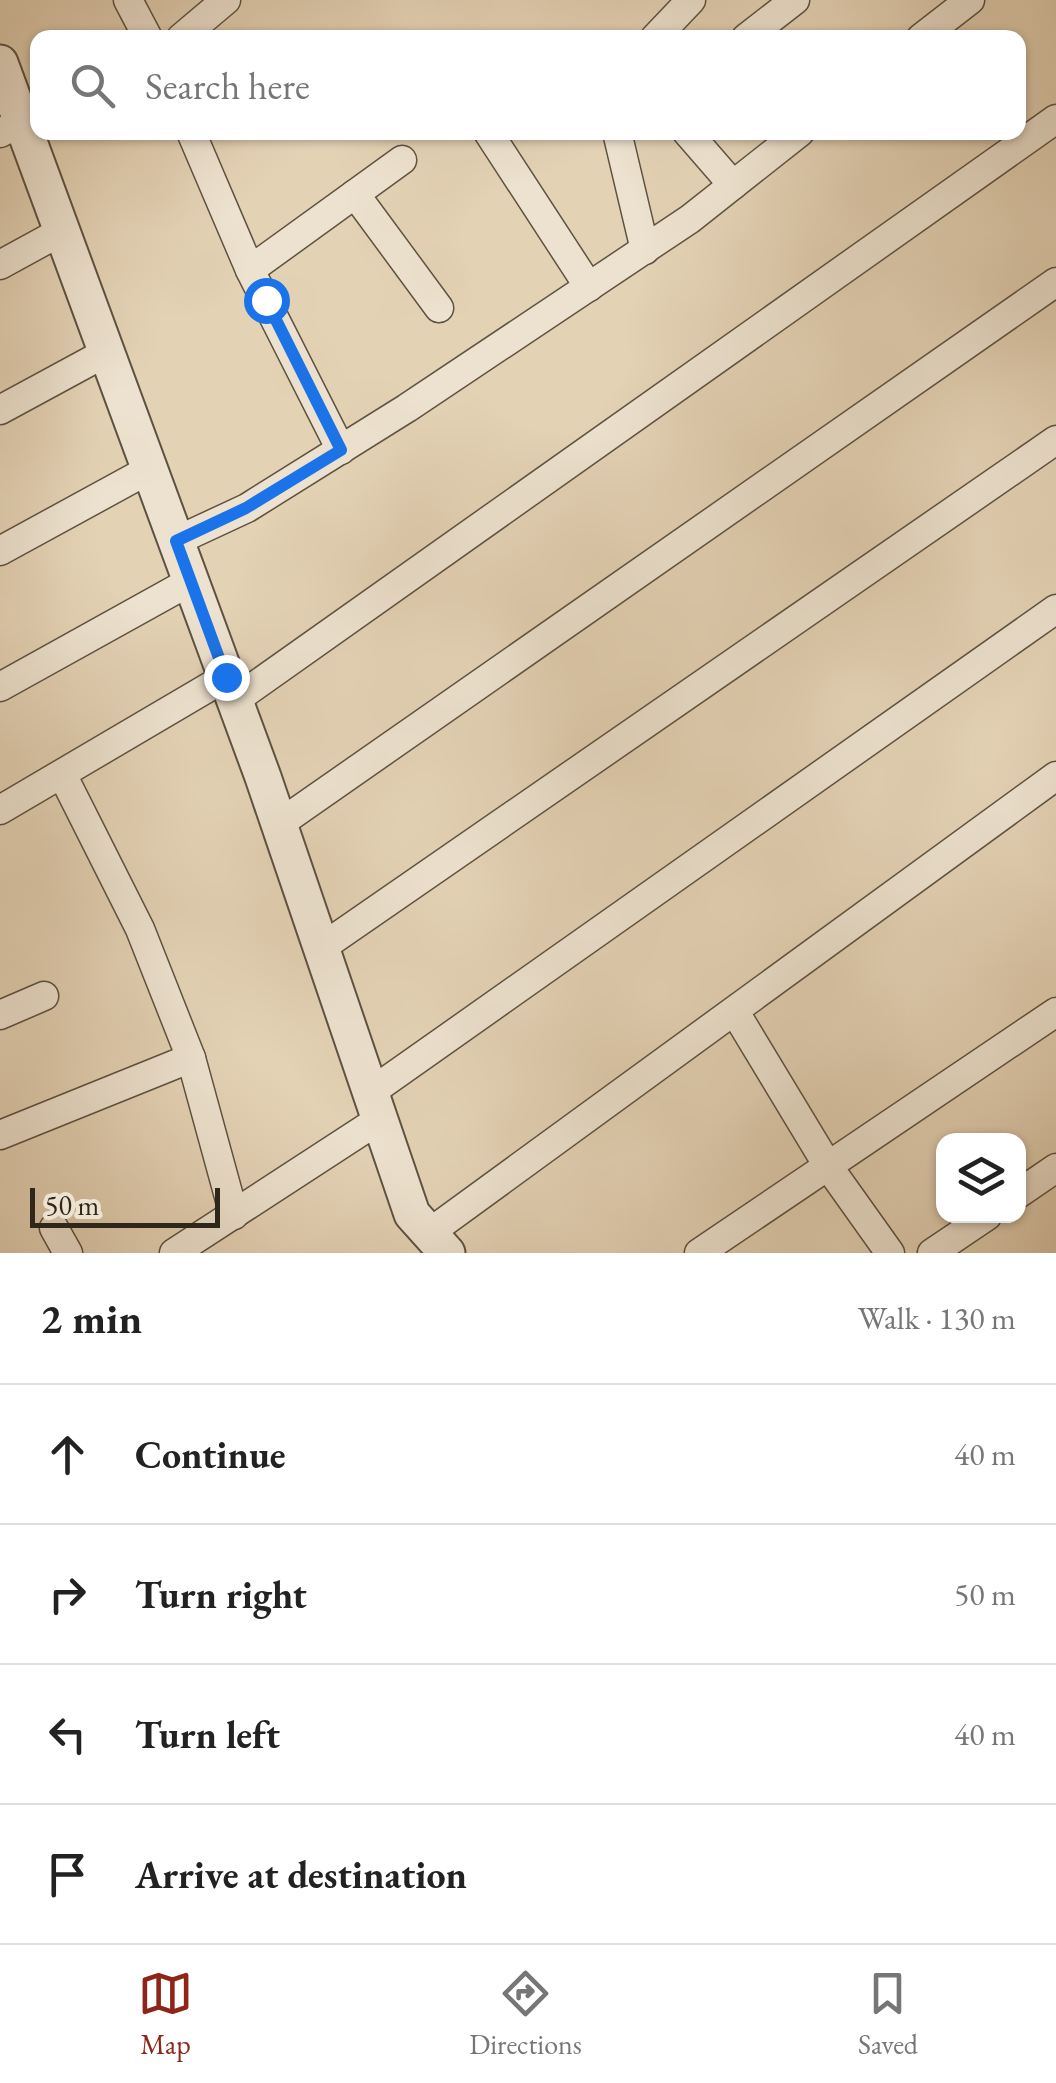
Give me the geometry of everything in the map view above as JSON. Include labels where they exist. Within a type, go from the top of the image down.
[{"type":"street","points":[[128,0],[144,30]]},
{"type":"street","points":[[190,30],[226,0]]},
{"type":"street","points":[[663,30],[691,0]]},
{"type":"street","points":[[756,30],[795,0]]},
{"type":"street","points":[[931,30],[970,0]]},
{"type":"street","points":[[0,62],[279,824],[412,1214],[438,1243],[734,1012],[1056,776]]},
{"type":"street","points":[[0,810],[230,689],[1056,120]]},
{"type":"street","points":[[194,140],[250,270],[341,450]]},
{"type":"street","points":[[493,140],[589,287]]},
{"type":"street","points":[[619,140],[645,250]]},
{"type":"street","points":[[693,140],[733,185]]},
{"type":"street","points":[[176,541],[246,508],[341,450],[645,250],[790,140]]},
{"type":"street","points":[[250,270],[402,160]]},
{"type":"street","points":[[355,194],[439,308]]},
{"type":"street","points":[[0,265],[62,231]]},
{"type":"street","points":[[279,824],[1056,282]]},
{"type":"street","points":[[0,410],[107,352]]},
{"type":"street","points":[[322,948],[1056,440]]},
{"type":"street","points":[[0,551],[150,469]]},
{"type":"street","points":[[0,687],[191,581]]},
{"type":"street","points":[[174,1253],[234,1215],[375,1106],[1056,609]]},
{"type":"street","points":[[62,774],[140,929],[191,1058],[234,1215]]},
{"type":"street","points":[[0,1015],[44,996]]},
{"type":"street","points":[[734,1012],[828,1166],[890,1253]]},
{"type":"street","points":[[699,1253],[1056,1012]]},
{"type":"street","points":[[0,1135],[191,1058]]},
{"type":"street","points":[[1026,1189],[1056,1168]]},
{"type":"street","points":[[932,1253],[977,1223]]},
{"type":"street","points":[[54,1228],[68,1253]]},
{"type":"route","points":[[226,677],[176,541],[246,508],[341,450],[266,300]]}]
